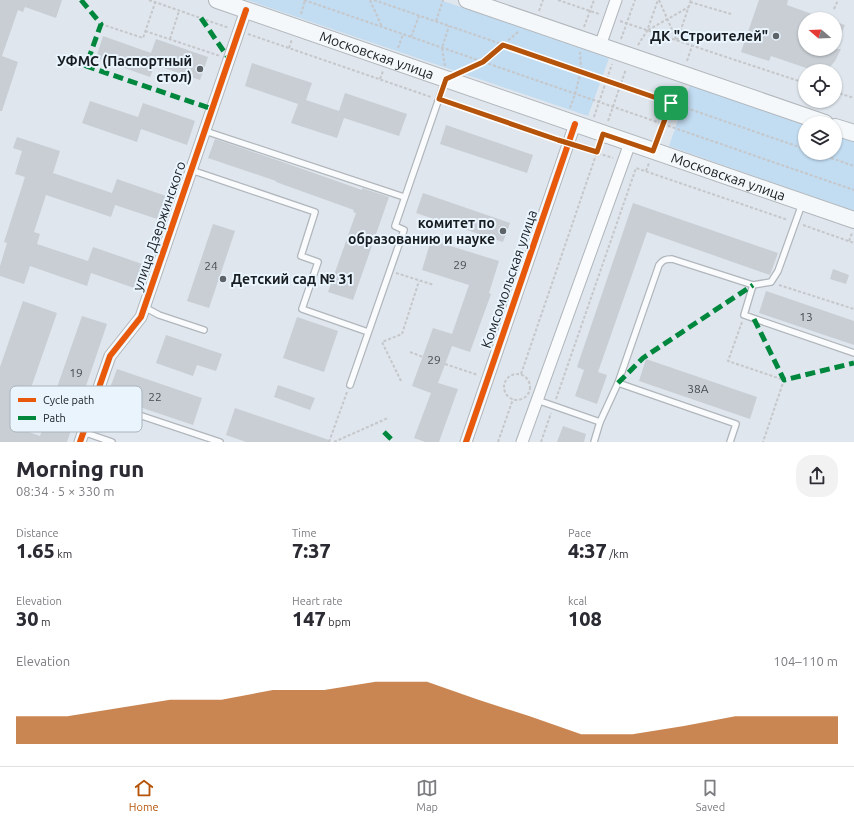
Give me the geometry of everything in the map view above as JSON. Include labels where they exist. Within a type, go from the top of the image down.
[{"type":"main road","name":"Московская улица","points":[[217,0],[854,220]]},
{"type":"main road","points":[[467,0],[805,116]]},
{"type":"main road","points":[[842,129],[854,133]]},
{"type":"street","points":[[600,46],[616,0]]},
{"type":"street","name":"улица Дзержинского","points":[[99,386],[110,356],[140,317],[144,307],[246,10]]},
{"type":"street","name":"Комсомольская улица","points":[[466,442],[568,143],[589,129]]},
{"type":"street","points":[[522,442],[630,143]]},
{"type":"lane","points":[[350,385],[404,230],[394,226],[446,79]]},
{"type":"lane","points":[[205,130],[404,197]]},
{"type":"lane","points":[[191,170],[315,212],[301,256],[318,262],[302,309],[368,332]]},
{"type":"lane","points":[[594,442],[600,422],[618,383],[658,265],[661,261],[665,259],[672,259],[753,285],[771,282],[778,271],[802,202]]},
{"type":"lane","points":[[753,285],[744,315],[854,353]]},
{"type":"lane","points":[[144,307],[159,315],[204,330]]},
{"type":"lane","points":[[618,383],[736,424],[730,442]]},
{"type":"lane","points":[[537,400],[600,422]]},
{"type":"lane","points":[[142,416],[220,442]]},
{"type":"lane","points":[[82,437],[112,442]]},
{"type":"path","points":[[148,0],[156,1],[180,11],[623,162]]},
{"type":"path","points":[[304,0],[854,190]]},
{"type":"path","points":[[370,0],[382,27]]},
{"type":"path","points":[[374,0],[798,147]]},
{"type":"path","points":[[436,21],[443,0]]},
{"type":"path","points":[[449,26],[442,48],[446,79],[483,62],[538,14],[543,0]]},
{"type":"path","points":[[558,0],[692,46],[798,80]]},
{"type":"path","points":[[590,11],[594,0]]},
{"type":"path","points":[[589,129],[613,107],[621,85],[626,24],[635,0]]},
{"type":"path","points":[[648,31],[658,0]]},
{"type":"path","points":[[658,0],[677,41]]},
{"type":"path","points":[[834,9],[838,0]]},
{"type":"path","points":[[101,24],[143,38],[156,1]]},
{"type":"path","points":[[677,41],[690,1],[732,14]]},
{"type":"path","points":[[521,374],[597,152],[589,129],[607,80],[624,54],[648,31],[689,7]]},
{"type":"path","points":[[170,39],[180,11]]},
{"type":"path","points":[[411,37],[419,15]]},
{"type":"path","points":[[145,31],[229,59]]},
{"type":"path","points":[[646,171],[692,46]]},
{"type":"path","points":[[842,94],[854,98]]},
{"type":"path","points":[[837,160],[854,166]]},
{"type":"path","points":[[390,271],[434,285]]},
{"type":"path","points":[[401,381],[382,342],[402,334],[419,281]]},
{"type":"path","points":[[771,282],[854,309]]},
{"type":"path","points":[[744,315],[728,361],[784,380],[763,442]]},
{"type":"path","points":[[410,352],[423,357]]},
{"type":"path","points":[[445,364],[504,383]]},
{"type":"path","points":[[521,374],[525,376],[530,384],[529,393],[522,399],[513,399],[505,393],[504,383],[511,375],[521,374]]},
{"type":"path","points":[[329,442],[350,385]]},
{"type":"path","points":[[498,442],[513,399]]},
{"type":"path","points":[[334,442],[388,418]]},
{"type":"shaded area","points":[[247,0],[440,0],[609,58],[588,116]]},
{"type":"shaded area","points":[[690,85],[798,122],[798,160],[842,160],[842,137],[854,141],[854,211],[669,146]]},
{"type":"building","points":[[0,0],[62,0],[56,18],[25,7],[23,12],[18,10],[2,56],[18,62],[2,111],[0,111]]},
{"type":"building","name":"ДК \"Строителей\"","points":[[759,0],[788,0],[787,5],[806,12],[798,12],[798,56],[838,56],[832,64],[798,64],[798,65],[771,56],[769,61],[741,52]]},
{"type":"building","points":[[842,24],[845,25],[842,32]]},
{"type":"building","points":[[103,36],[151,53],[156,39],[208,57],[200,80],[155,65],[150,77],[96,58]]},
{"type":"building","points":[[252,63],[312,83],[306,100],[339,111],[345,93],[407,114],[399,136],[344,118],[337,138],[291,123],[298,104],[245,86]]},
{"type":"building","points":[[90,101],[138,117],[143,103],[195,121],[187,145],[141,129],[137,142],[82,123]]},
{"type":"building","points":[[446,125],[533,155],[527,173],[440,144]]},
{"type":"building","points":[[17,137],[60,151],[53,173],[112,193],[117,179],[169,197],[160,220],[115,205],[111,217],[46,195],[34,232],[40,234],[37,244],[88,261],[93,247],[145,265],[137,289],[91,273],[87,286],[30,266],[24,284],[0,276],[0,266],[7,243],[4,242],[25,177],[15,174],[22,151],[13,148]]},
{"type":"building","points":[[215,139],[362,190],[362,188],[389,197],[353,300],[328,292],[356,213],[353,212],[354,210],[208,158]]},
{"type":"building","points":[[423,193],[510,223],[503,242],[416,213]]},
{"type":"building","points":[[633,203],[778,253],[770,275],[647,232],[598,372],[607,375],[597,404],[575,396],[584,370],[577,367]]},
{"type":"building","points":[[213,224],[235,231],[209,308],[187,301]]},
{"type":"building","points":[[431,240],[499,261],[489,293],[491,294],[470,352],[452,346],[438,383],[458,389],[439,442],[425,442],[414,438],[431,393],[412,386],[433,328],[452,334],[469,285],[422,270]]},
{"type":"building","points":[[833,269],[849,275],[846,284],[830,279]]},
{"type":"building","points":[[766,291],[854,321],[854,345],[759,313]]},
{"type":"building","points":[[23,301],[57,313],[32,386],[10,386],[10,432],[28,432],[40,436],[41,432],[70,432],[67,442],[0,442],[0,367]]},
{"type":"building","points":[[82,316],[107,324],[86,386],[58,386]]},
{"type":"building","points":[[297,317],[338,331],[324,372],[283,358]]},
{"type":"building","points":[[166,335],[222,354],[216,371],[197,365],[193,376],[156,363]]},
{"type":"building","points":[[646,359],[757,397],[750,419],[639,381]]},
{"type":"building","points":[[117,369],[202,398],[193,425],[142,408],[142,386],[111,386]]},
{"type":"building","points":[[278,385],[315,398],[310,410],[274,397]]},
{"type":"building","points":[[235,408],[329,440],[329,442],[246,442],[226,435]]},
{"type":"building","points":[[563,426],[586,434],[584,442],[557,442]]},
{"type":"marked path","points":[[81,0],[101,24],[86,66],[212,109]]},
{"type":"marked path","points":[[201,18],[229,59]]},
{"type":"marked path","points":[[618,383],[643,358],[753,285]]},
{"type":"marked path","points":[[754,319],[784,380],[854,363]]},
{"type":"marked path","points":[[384,432],[394,442]]},
{"type":"cycle path","points":[[100,386],[110,356],[141,317],[246,10]]},
{"type":"cycle path","points":[[466,442],[575,124]]},
{"type":"cycle path","points":[[80,442],[83,432]]},
{"type":"place","name":"ДК \"Строителей\"","points":[[776,36]]},
{"type":"place","name":"УФМС (Паспортный стол)","points":[[200,69]]},
{"type":"place","name":"комитет по образованию и науке","points":[[503,231]]},
{"type":"place","name":"Детский сад № 31","points":[[223,279]]},
{"type":"route","points":[[503,45],[671,103],[653,151],[603,134],[597,152],[439,99],[446,79],[483,62],[503,45]]}]
